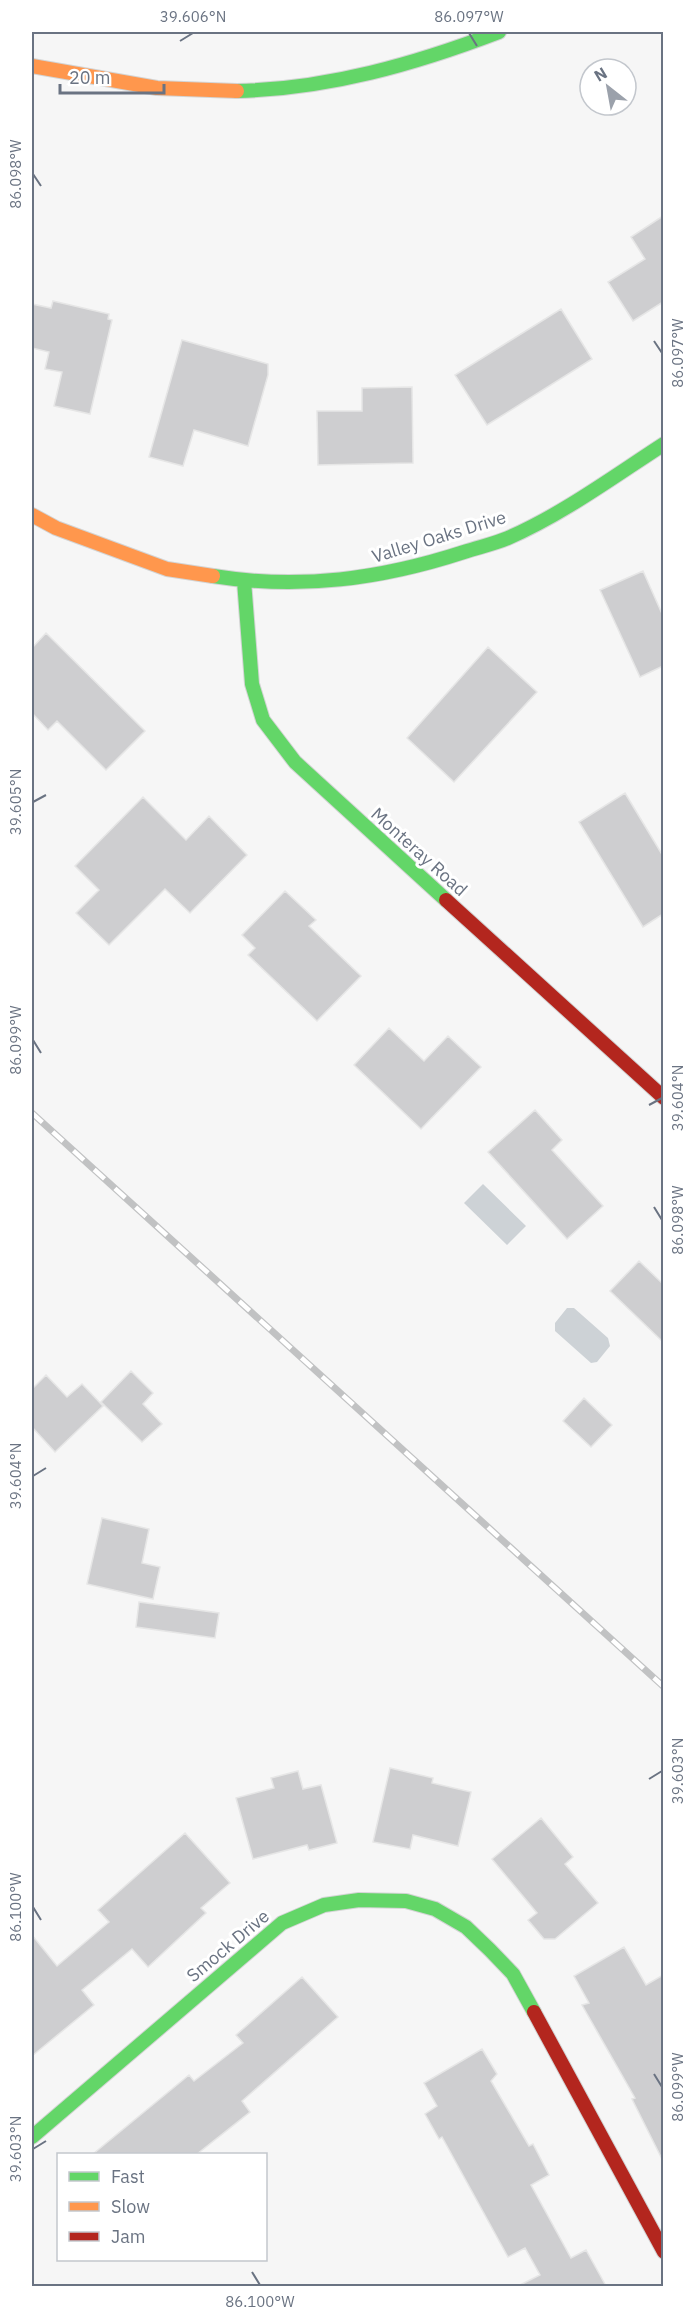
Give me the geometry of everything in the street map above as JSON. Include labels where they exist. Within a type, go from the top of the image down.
[{"type":"street","points":[[32,66],[127,84],[178,90],[242,91],[309,86],[381,72],[447,53],[499,32]]},
{"type":"street","name":"Valley Oaks Drive","points":[[32,515],[56,528],[166,569],[244,581],[308,582],[369,577],[436,561],[507,538],[560,511],[663,444]]},
{"type":"street","name":"Monteray Road","points":[[244,581],[252,684],[263,720],[295,762],[663,1098]]},
{"type":"street","name":"Smock Drive","points":[[32,2137],[282,1923],[328,1905],[372,1900],[414,1902],[447,1914],[483,1941],[513,1974],[663,2252]]},
{"type":"shaded area","points":[[483,1184],[526,1226],[507,1245],[464,1203]]},
{"type":"shaded area","points":[[567,1308],[574,1308],[608,1338],[610,1346],[597,1362],[591,1363],[555,1331],[555,1323]]},
{"type":"building","points":[[663,216],[663,302],[633,321],[608,282],[645,259],[631,237]]},
{"type":"building","points":[[53,301],[109,314],[108,319],[112,320],[90,414],[54,406],[62,372],[45,369],[49,352],[32,348],[32,304],[51,308]]},
{"type":"building","points":[[561,309],[592,359],[487,425],[455,375]]},
{"type":"building","points":[[182,340],[268,364],[268,375],[248,446],[194,430],[183,466],[149,457]]},
{"type":"building","points":[[412,387],[413,463],[318,465],[317,411],[362,411],[362,388]]},
{"type":"building","points":[[643,571],[663,616],[663,666],[640,677],[600,590]]},
{"type":"building","points":[[46,633],[145,731],[106,770],[57,721],[48,730],[32,713],[32,648]]},
{"type":"building","points":[[488,647],[537,692],[454,782],[407,738]]},
{"type":"building","points":[[625,793],[663,856],[663,914],[643,927],[579,822]]},
{"type":"building","points":[[143,797],[186,840],[209,816],[247,855],[190,913],[165,889],[109,945],[76,913],[99,890],[75,866]]},
{"type":"building","points":[[285,891],[316,920],[309,926],[361,976],[317,1021],[248,955],[255,948],[242,935]]},
{"type":"building","points":[[389,1028],[424,1061],[448,1036],[481,1067],[421,1129],[354,1065]]},
{"type":"building","points":[[535,1110],[562,1140],[552,1150],[603,1206],[567,1239],[488,1152]]},
{"type":"building","points":[[639,1261],[663,1284],[663,1342],[610,1291]]},
{"type":"building","points":[[131,1371],[153,1393],[143,1404],[162,1424],[142,1442],[101,1402]]},
{"type":"building","points":[[46,1375],[67,1397],[82,1384],[103,1406],[55,1452],[32,1427],[32,1389]]},
{"type":"building","points":[[584,1398],[612,1425],[591,1447],[563,1421]]},
{"type":"building","points":[[102,1518],[149,1529],[142,1563],[160,1567],[153,1599],[87,1584]]},
{"type":"building","points":[[139,1602],[219,1613],[215,1638],[136,1627]]},
{"type":"building","points":[[390,1768],[433,1778],[432,1783],[471,1792],[458,1846],[413,1835],[410,1849],[373,1842]]},
{"type":"building","points":[[298,1771],[303,1789],[321,1785],[337,1843],[309,1850],[307,1845],[253,1859],[236,1798],[274,1788],[271,1778]]},
{"type":"building","points":[[541,1818],[573,1857],[565,1864],[598,1903],[555,1939],[544,1939],[528,1920],[537,1913],[492,1859]]},
{"type":"building","points":[[185,1833],[230,1883],[201,1908],[206,1913],[148,1967],[132,1949],[82,1990],[94,2005],[32,2056],[32,1935],[57,1966],[109,1922],[98,1910]]},
{"type":"building","points":[[624,1947],[646,1985],[663,1975],[663,2161],[632,2099],[635,2098],[582,2005],[589,2003],[574,1976]]},
{"type":"building","points":[[302,1977],[338,2017],[242,2101],[250,2112],[198,2153],[94,2153],[189,2075],[194,2081],[243,2043],[236,2035]]},
{"type":"building","points":[[482,2049],[497,2074],[491,2081],[529,2146],[533,2144],[549,2175],[531,2185],[571,2258],[586,2250],[606,2286],[518,2286],[540,2275],[525,2248],[508,2257],[442,2137],[439,2139],[425,2114],[437,2106],[424,2083]]},
{"type":"railway","points":[[32,1113],[664,1687]]},
{"type":"traffic: fast","points":[[237,91],[305,85],[371,73],[499,32]]},
{"type":"traffic: fast","points":[[213,576],[245,580],[309,582],[371,575],[433,561],[508,538],[548,518],[664,444]]},
{"type":"traffic: fast","points":[[244,581],[252,684],[263,720],[295,762],[446,900]]},
{"type":"traffic: fast","points":[[32,2137],[282,1923],[324,1905],[359,1900],[406,1901],[435,1909],[466,1927],[490,1950],[513,1974],[534,2012]]},
{"type":"traffic: slow","points":[[32,66],[157,88],[237,91]]},
{"type":"traffic: slow","points":[[32,515],[56,528],[167,569],[213,576]]},
{"type":"traffic: jam","points":[[446,900],[664,1098]]},
{"type":"traffic: jam","points":[[534,2012],[664,2252]]}]
